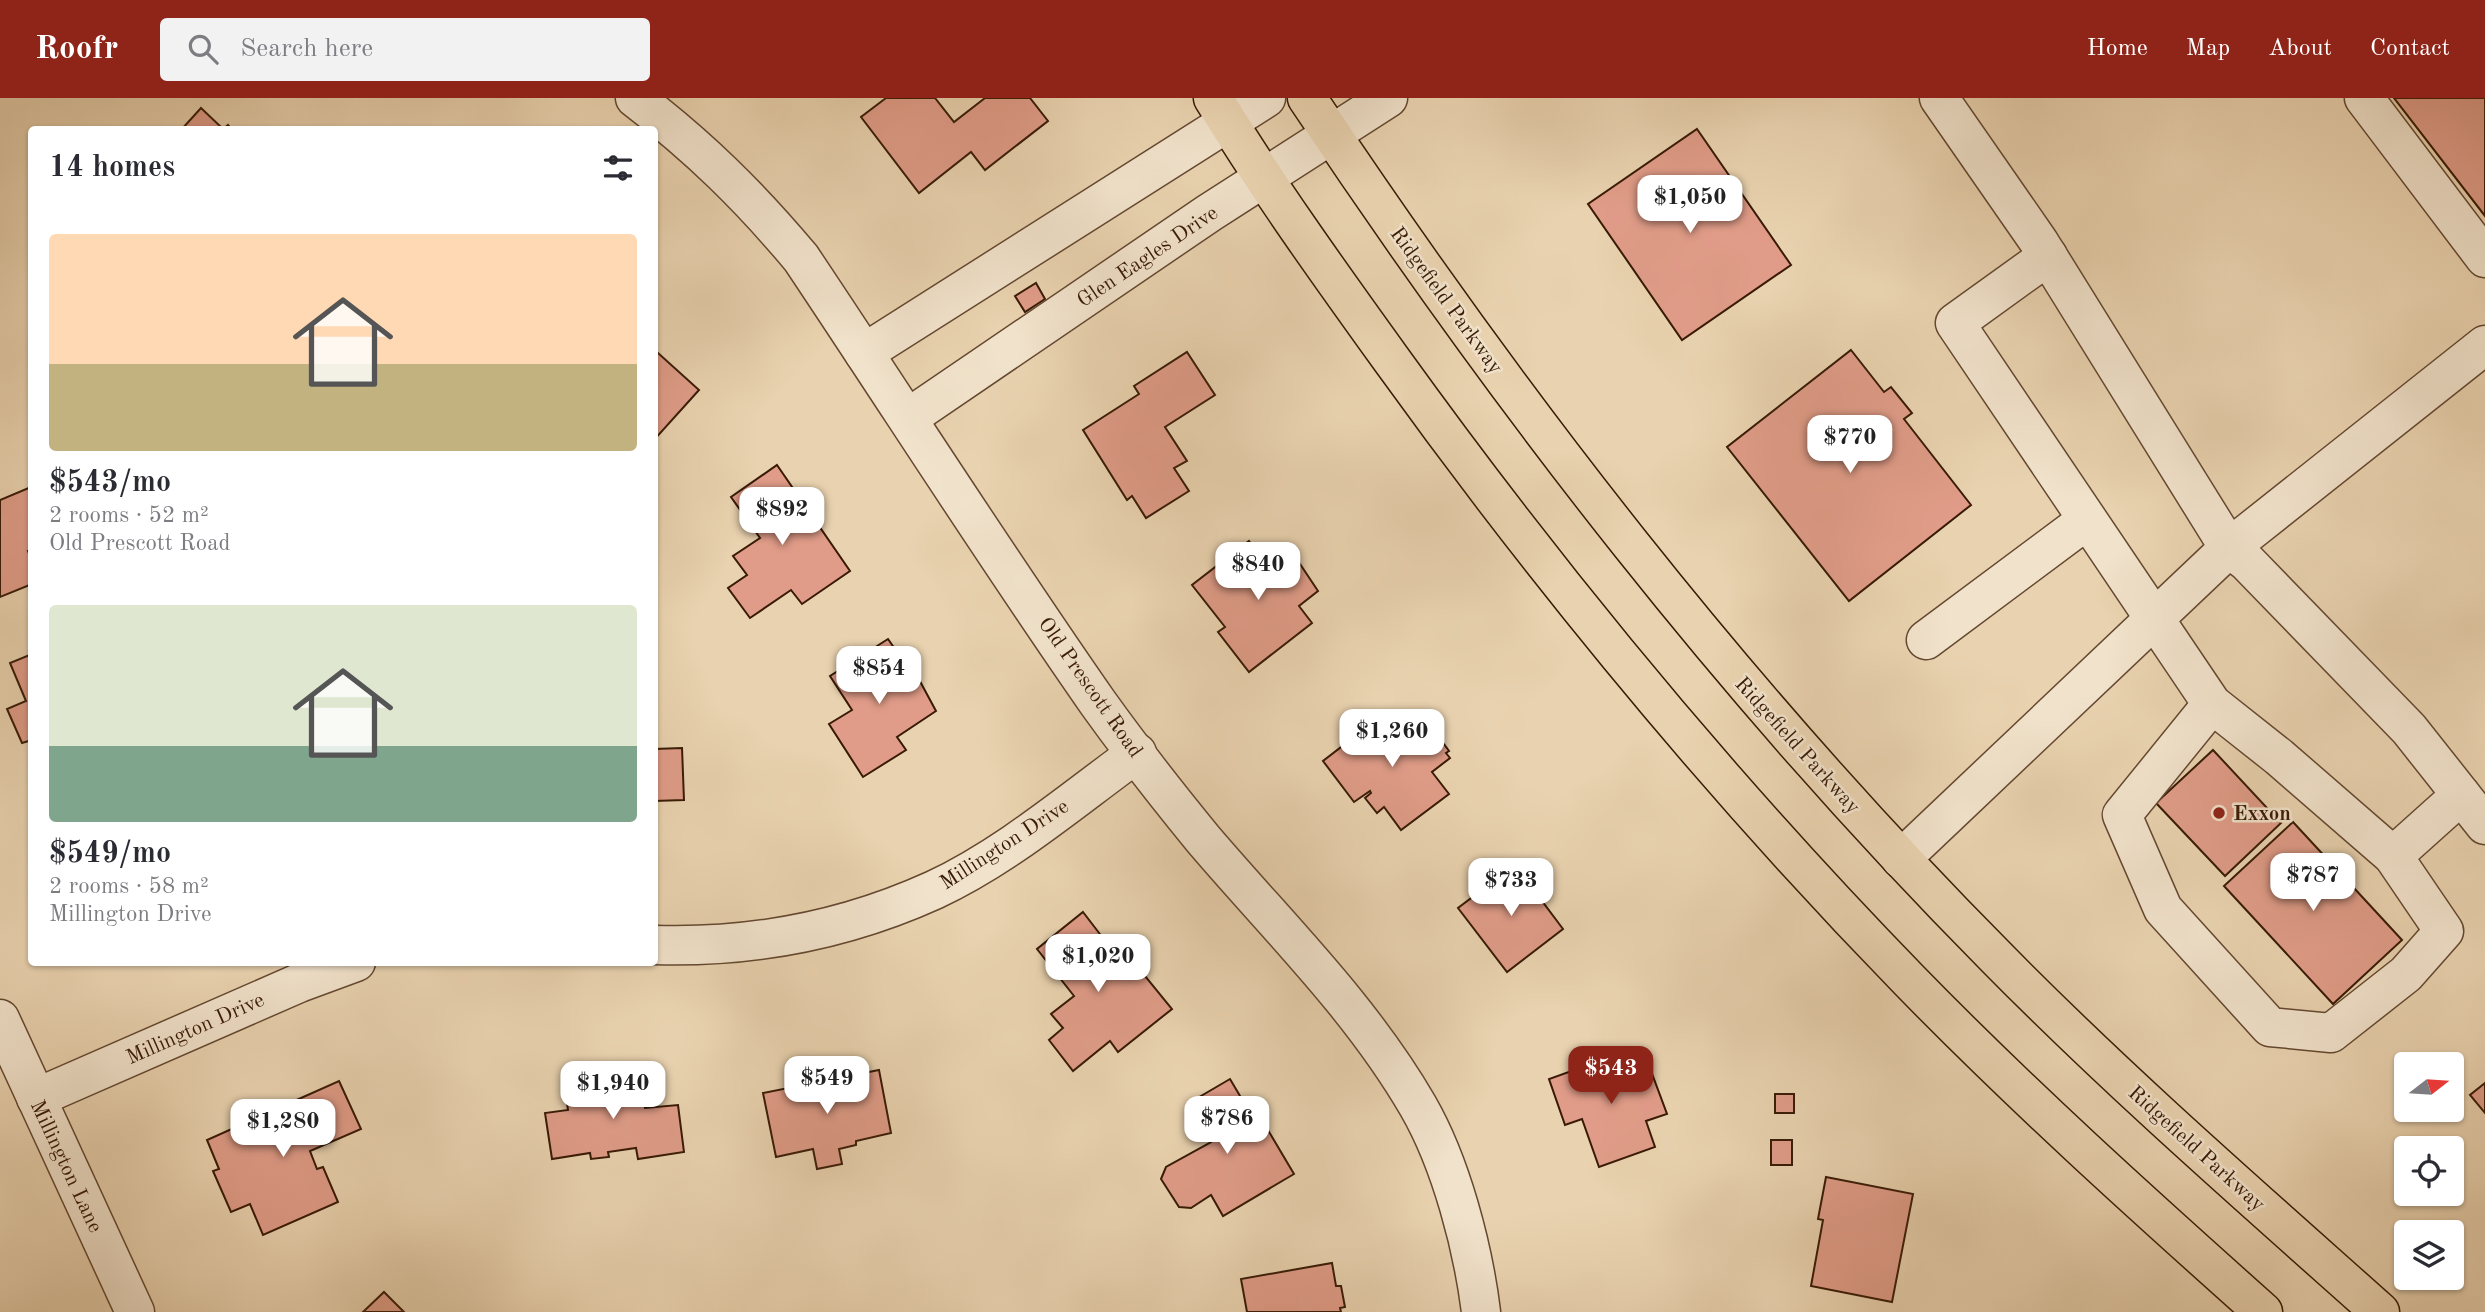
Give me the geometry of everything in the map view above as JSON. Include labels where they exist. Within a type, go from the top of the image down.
[{"type":"main road","name":"Ridgefield Parkway","points":[[1307,98],[1527,413],[1742,681],[1901,859],[1996,958],[2132,1090],[2380,1312]]},
{"type":"main road","points":[[1220,109],[1317,256],[1478,478],[1667,712],[1796,861],[1909,981],[2019,1090],[2263,1312]]},
{"type":"street","name":"Old Prescott Road","points":[[635,98],[692,142],[754,202],[801,258],[1099,704],[1203,838],[1314,964],[1379,1043],[1420,1109],[1457,1199],[1468,1237],[1481,1312]]},
{"type":"street","points":[[864,353],[1220,109],[1266,98]]},
{"type":"street","name":"Glen Eagles Drive","points":[[908,418],[1209,213],[1266,179],[1388,98]]},
{"type":"street","points":[[1939,98],[2048,256],[2229,548],[2247,562],[2409,729],[2485,825]]},
{"type":"street","points":[[2364,98],[2485,258]]},
{"type":"street","points":[[2048,256],[1955,323],[2212,704],[2279,757],[2393,856],[2444,931],[2406,974],[2331,1033],[2270,1027],[2163,909],[2122,815],[2212,704]]},
{"type":"street","points":[[1901,859],[2229,548],[2485,345]]},
{"type":"street","points":[[1926,640],[2087,520]]},
{"type":"street","name":"Millington Drive","points":[[658,945],[694,946],[772,939],[850,922],[923,894],[1009,845],[1137,753]]},
{"type":"street","points":[[2393,856],[2461,795]]},
{"type":"street","name":"Millington Drive","points":[[36,1098],[299,983],[345,966]]},
{"type":"street","name":"Millington Lane","points":[[0,1019],[135,1312]]},
{"type":"building","points":[[886,98],[935,98],[954,122],[985,98],[1030,98],[1048,121],[985,170],[971,152],[919,193],[861,117]]},
{"type":"building","points":[[2394,98],[2485,98],[2485,216]]},
{"type":"building","points":[[201,108],[220,126],[185,126]]},
{"type":"building","points":[[1697,129],[1791,265],[1682,340],[1588,204]]},
{"type":"building","points":[[1036,283],[1045,299],[1025,312],[1015,296]]},
{"type":"building","points":[[1851,350],[1884,392],[1891,387],[1912,413],[1904,419],[1971,505],[1849,601],[1727,447]]},
{"type":"building","points":[[1187,352],[1215,395],[1165,427],[1187,461],[1174,468],[1189,491],[1146,518],[1132,496],[1127,500],[1083,430],[1139,394],[1134,386]]},
{"type":"building","points":[[658,353],[699,390],[658,436]]},
{"type":"building","points":[[777,465],[850,571],[802,604],[791,590],[750,618],[728,588],[747,575],[733,556],[760,538],[731,497]]},
{"type":"building","points":[[28,488],[28,586],[0,597],[0,500]]},
{"type":"building","points":[[1249,541],[1266,563],[1288,546],[1318,591],[1299,606],[1312,623],[1249,672],[1218,632],[1225,627],[1192,585]]},
{"type":"building","points":[[888,639],[904,662],[908,659],[936,711],[897,737],[906,750],[863,777],[829,724],[852,710],[830,676]]},
{"type":"building","points":[[28,656],[28,741],[22,743],[7,709],[26,701],[10,663]]},
{"type":"building","points":[[1384,714],[1396,729],[1415,715],[1434,739],[1438,736],[1449,751],[1446,753],[1450,758],[1432,772],[1449,794],[1401,830],[1384,807],[1377,813],[1365,798],[1370,791],[1354,802],[1323,761]]},
{"type":"building","points":[[682,748],[684,800],[658,801],[658,749]]},
{"type":"building","name":"Exxon","points":[[2213,750],[2281,823],[2225,876],[2156,803]]},
{"type":"building","points":[[2293,822],[2402,940],[2333,1004],[2224,886]]},
{"type":"building","points":[[1515,865],[1563,929],[1507,972],[1458,908]]},
{"type":"building","points":[[1083,912],[1116,955],[1123,949],[1172,1009],[1118,1052],[1110,1041],[1073,1071],[1049,1040],[1063,1028],[1051,1014],[1074,996],[1037,949]]},
{"type":"building","points":[[1619,1054],[1625,1071],[1648,1063],[1667,1114],[1646,1121],[1655,1147],[1599,1167],[1582,1119],[1565,1125],[1549,1079]]},
{"type":"building","points":[[879,1070],[891,1133],[856,1141],[856,1145],[839,1149],[842,1164],[817,1169],[813,1149],[776,1157],[763,1093]]},
{"type":"building","points":[[611,1073],[612,1078],[639,1074],[645,1108],[678,1105],[684,1152],[638,1159],[636,1148],[608,1152],[609,1157],[591,1159],[590,1153],[552,1159],[545,1113],[568,1110],[564,1084],[591,1081],[590,1077]]},
{"type":"building","points":[[1230,1079],[1253,1118],[1259,1115],[1294,1174],[1223,1216],[1211,1195],[1191,1208],[1179,1207],[1161,1179],[1166,1167],[1211,1142],[1189,1103]]},
{"type":"building","points":[[339,1081],[361,1129],[310,1151],[317,1169],[323,1167],[338,1202],[263,1235],[250,1204],[231,1212],[213,1171],[219,1169],[207,1140],[274,1110],[277,1117],[296,1109],[292,1102]]},
{"type":"building","points":[[2485,1083],[2485,1113],[2470,1095]]},
{"type":"building","points":[[1775,1094],[1794,1094],[1794,1113],[1775,1113]]},
{"type":"building","points":[[1771,1140],[1792,1140],[1792,1165],[1771,1165]]},
{"type":"building","points":[[1826,1177],[1913,1194],[1892,1302],[1811,1286],[1823,1220],[1818,1219]]},
{"type":"building","points":[[1332,1263],[1336,1286],[1341,1286],[1345,1307],[1340,1308],[1341,1312],[1247,1312],[1241,1279]]},
{"type":"building","points":[[384,1292],[404,1312],[363,1312]]},
{"type":"place","name":"Exxon","points":[[2219,813]]}]
